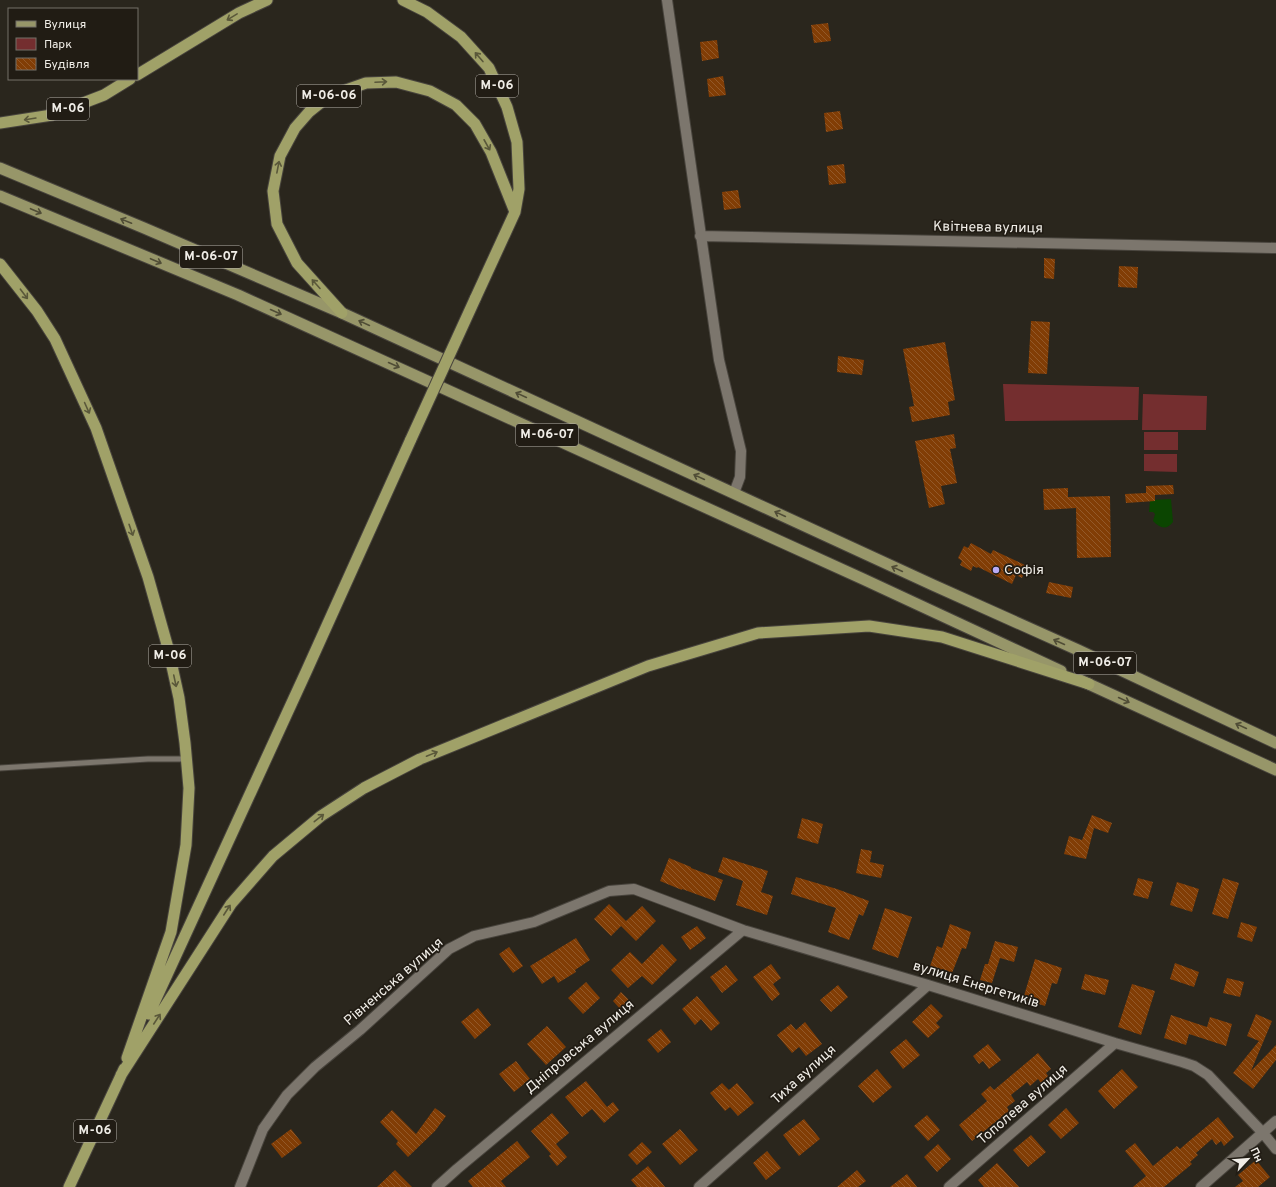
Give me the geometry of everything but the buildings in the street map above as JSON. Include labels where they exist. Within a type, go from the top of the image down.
[{"type":"highway","points":[[138,74],[239,13],[267,0]]},
{"type":"highway","name":"М-06","points":[[70,1187],[515,212],[519,189],[517,142],[507,107],[489,68],[461,37],[427,12],[403,0]]},
{"type":"highway","name":"М-06","points":[[0,123],[52,115],[104,95],[128,80]]},
{"type":"highway","name":"М-06-06","points":[[342,313],[296,263],[277,224],[273,191],[280,156],[295,128],[309,112],[329,96],[366,83],[396,82],[430,91],[456,106],[475,124],[491,152],[515,212]]},
{"type":"highway","name":"М-06","points":[[0,264],[37,311],[54,339],[96,428],[148,577],[168,648],[179,698],[187,759],[189,788],[186,845],[170,932],[121,1075]]},
{"type":"highway","points":[[121,1075],[231,904],[273,856],[321,816],[364,788],[420,759],[648,666],[758,633],[869,626],[942,637],[1089,684]]},
{"type":"main road","name":"М-06-07","points":[[0,168],[342,313],[1276,743]]},
{"type":"main road","name":"М-06-07","points":[[0,196],[238,295],[856,575],[1276,770]]},
{"type":"street","points":[[667,0],[719,360],[740,451],[740,477],[734,493]]},
{"type":"street","name":"Квітнева вулиця","points":[[700,236],[1276,248]]},
{"type":"street","name":"вулиця Енергетиків","points":[[637,889],[743,930],[1194,1066],[1208,1075],[1263,1133],[1276,1149]]},
{"type":"street","name":"Рівненська вулиця","points":[[240,1187],[263,1129],[287,1095],[315,1067],[360,1030],[449,949],[474,936],[534,922],[609,891],[637,889]]},
{"type":"street","name":"Дніпровська вулиця","points":[[437,1187],[743,930]]},
{"type":"street","name":"Тиха вулиця","points":[[699,1187],[928,985]]},
{"type":"street","name":"Тополева вулиця","points":[[949,1187],[1115,1043]]},
{"type":"street","points":[[1201,1187],[1276,1121]]},
{"type":"lane","points":[[0,768],[148,758],[187,759]]},
{"type":"green space","points":[[1003,384],[1139,387],[1138,420],[1005,421]]},
{"type":"green space","points":[[1143,394],[1207,396],[1206,430],[1142,430]]},
{"type":"green space","points":[[1144,432],[1178,432],[1178,450],[1144,450]]},
{"type":"green space","points":[[1144,454],[1177,454],[1177,472],[1144,471]]},
{"type":"shaded area","points":[[1171,499],[1173,522],[1168,527],[1163,528],[1153,521],[1155,514],[1153,512],[1149,512],[1150,500]]},
{"type":"place","name":"Софія","points":[[996,570]]}]
